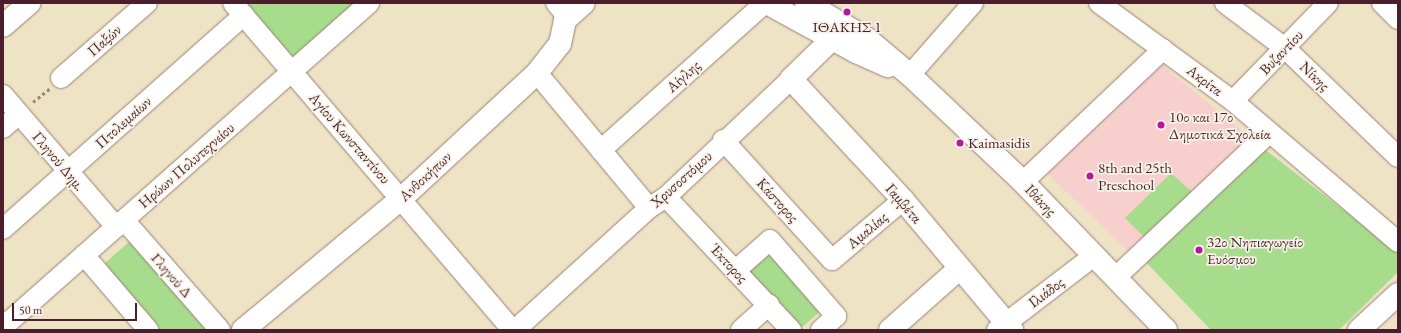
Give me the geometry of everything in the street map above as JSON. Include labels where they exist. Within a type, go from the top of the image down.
[{"type":"street","points":[[3,26],[29,3]]},
{"type":"street","name":"Παξών","points":[[61,78],[147,3]]},
{"type":"street","name":"Ηρώων Πολυτεχνείου","points":[[3,327],[293,72],[369,3]]},
{"type":"street","name":"Ιθάκης","points":[[766,3],[837,31],[866,38],[910,75],[1023,182],[1166,330]]},
{"type":"street","name":"Αίγλης","points":[[601,150],[766,3]]},
{"type":"street","name":"Ιθάκης","points":[[806,3],[837,31]]},
{"type":"street","points":[[910,75],[972,3]]},
{"type":"street","name":"Ακρίτα","points":[[1099,3],[1233,101],[1268,133],[1398,242]]},
{"type":"street","name":"Νίκης","points":[[1225,3],[1285,48],[1398,157]]},
{"type":"street","name":"Βυζαντίου","points":[[1233,101],[1328,3]]},
{"type":"street","points":[[1382,3],[1398,18]]},
{"type":"street","name":"Ανθοκήπων","points":[[243,330],[402,198],[536,73],[560,44],[569,8]]},
{"type":"street","name":"Αγίου Κωνσταντίνου","points":[[238,9],[514,330]]},
{"type":"street","name":"Πτολεμαίων","points":[[3,229],[68,171],[238,9]]},
{"type":"street","name":"Χρυσοστόμου","points":[[514,330],[649,208],[666,197],[723,140],[791,79],[837,31]]},
{"type":"street","points":[[1023,182],[1163,49]]},
{"type":"street","points":[[536,73],[649,208]]},
{"type":"street","name":"Γαμβέτα","points":[[791,79],[903,200],[1005,328]]},
{"type":"street","name":"Γληνού Δημ.","points":[[3,95],[68,171],[120,223]]},
{"type":"street","points":[[3,128],[19,114]]},
{"type":"street","points":[[1116,277],[1268,133]]},
{"type":"street","name":"Κάστορος","points":[[723,140],[832,260]]},
{"type":"street","name":"Έκτορος","points":[[666,197],[791,330]]},
{"type":"street","name":"Αμαλίας","points":[[832,260],[903,200]]},
{"type":"street","name":"Γληνού Δ","points":[[120,223],[220,330]]},
{"type":"street","points":[[736,270],[770,240],[836,316],[825,329]]},
{"type":"street","points":[[84,255],[148,330]]},
{"type":"street","name":"Ιλιάδος","points":[[1005,328],[1095,255]]},
{"type":"street","points":[[890,330],[959,269]]},
{"type":"street","points":[[1366,328],[1398,294]]},
{"type":"street","points":[[741,330],[769,306]]},
{"type":"path","points":[[19,114],[61,78]]},
{"type":"shaded area","points":[[1158,62],[1255,141],[1134,257],[1045,171]]},
{"type":"green space","points":[[243,3],[357,3],[295,61]]},
{"type":"green space","points":[[1259,145],[1398,252],[1398,272],[1339,330],[1211,330],[1140,256]]},
{"type":"green space","points":[[1171,173],[1193,193],[1146,239],[1125,218]]},
{"type":"green space","points":[[130,241],[209,330],[159,330],[103,265]]},
{"type":"green space","points":[[770,249],[823,309],[800,329],[747,269]]},
{"type":"place","name":"ΙΘΑΚΗΣ 1","points":[[847,12]]},
{"type":"place","name":"10ο και 17ο Δημοτικά Σχολεία","points":[[1161,125]]},
{"type":"place","name":"Kaimasidis","points":[[960,143]]},
{"type":"place","name":"8th and 25th Preschool","points":[[1090,176]]},
{"type":"place","name":"32ο Νηπιαγωγείο Ευόσμου","points":[[1199,250]]}]
